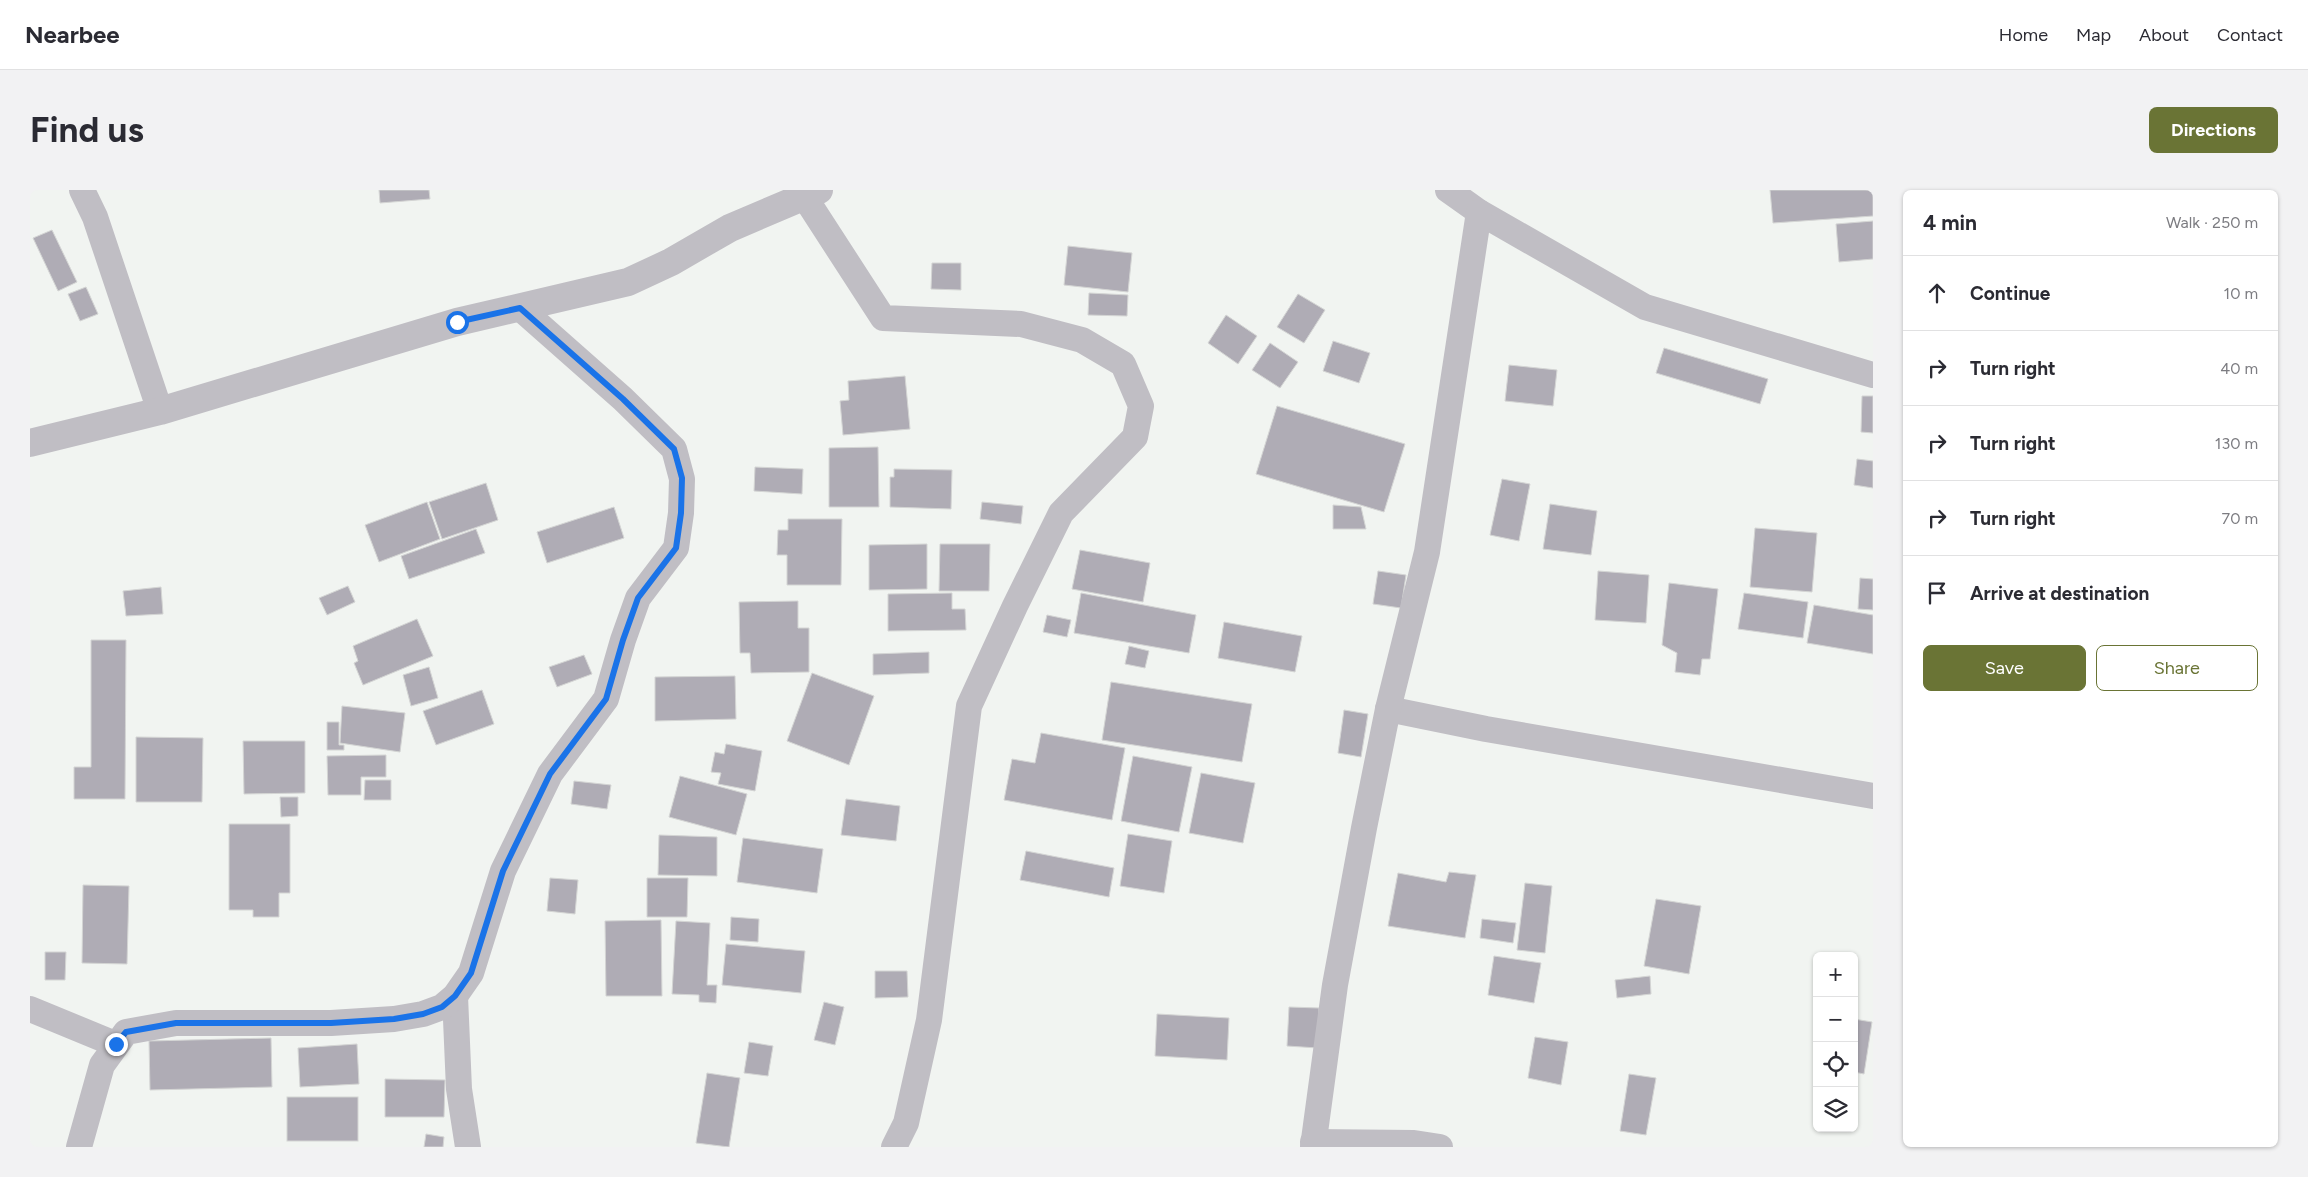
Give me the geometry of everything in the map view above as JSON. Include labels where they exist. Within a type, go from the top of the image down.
[{"type":"street","points":[[82,190],[95,217],[160,412]]},
{"type":"street","points":[[1448,190],[1479,212],[1645,307],[1873,375]]},
{"type":"street","points":[[30,443],[160,412],[457,322],[520,308],[585,290],[628,282],[671,262],[730,228],[812,193],[883,318],[1021,324],[1082,340],[1124,364],[1141,406],[1135,437],[1061,513],[1014,606],[970,706],[929,1020],[906,1123],[894,1147]]},
{"type":"street","points":[[1440,1147],[1414,1143],[1313,1144],[1335,985],[1388,709],[1427,552],[1479,212]]},
{"type":"street","points":[[79,1147],[102,1065],[126,1032],[176,1023],[331,1023],[394,1019],[423,1014],[442,1007],[455,996],[471,973],[503,871],[550,774],[606,699],[623,640],[638,598],[676,548],[681,513],[682,478],[674,449],[623,399],[520,308]]},
{"type":"street","points":[[1388,709],[1486,729],[1873,796]]},
{"type":"street","points":[[455,996],[459,1089],[468,1147]]},
{"type":"street","points":[[30,1008],[116,1044]]},
{"type":"building","points":[[379,190],[429,190],[430,199],[380,203]]},
{"type":"building","points":[[1770,190],[1873,190],[1873,216],[1773,223]]},
{"type":"building","points":[[1873,221],[1873,259],[1839,262],[1836,224]]},
{"type":"building","points":[[52,230],[77,282],[58,291],[33,238]]},
{"type":"building","points":[[1068,246],[1132,253],[1128,292],[1064,285]]},
{"type":"building","points":[[932,263],[961,263],[961,290],[931,289]]},
{"type":"building","points":[[86,287],[98,314],[80,321],[68,294]]},
{"type":"building","points":[[1089,293],[1128,295],[1127,316],[1088,315]]},
{"type":"building","points":[[1298,294],[1325,310],[1304,343],[1277,327]]},
{"type":"building","points":[[1226,315],[1257,336],[1238,364],[1208,343]]},
{"type":"building","points":[[1333,341],[1370,353],[1359,383],[1323,371]]},
{"type":"building","points":[[1270,343],[1298,362],[1280,388],[1252,370]]},
{"type":"building","points":[[1664,348],[1768,379],[1760,404],[1656,373]]},
{"type":"building","points":[[1509,365],[1557,370],[1553,406],[1505,401]]},
{"type":"building","points":[[905,376],[910,429],[843,435],[840,401],[849,400],[848,381]]},
{"type":"building","points":[[1862,396],[1873,396],[1873,433],[1861,432]]},
{"type":"building","points":[[1277,406],[1405,444],[1384,512],[1256,474]]},
{"type":"building","points":[[878,447],[879,507],[829,507],[829,448]]},
{"type":"building","points":[[1857,459],[1873,461],[1873,488],[1854,485]]},
{"type":"building","points":[[755,467],[803,469],[802,494],[754,491]]},
{"type":"building","points":[[894,469],[952,470],[951,509],[890,507],[890,477],[894,477]]},
{"type":"building","points":[[1502,479],[1530,484],[1519,541],[1490,535]]},
{"type":"building","points":[[486,483],[498,520],[442,539],[429,502]]},
{"type":"building","points":[[427,502],[440,539],[379,562],[365,525]]},
{"type":"building","points":[[982,502],[1023,506],[1021,524],[980,519]]},
{"type":"building","points":[[1550,504],[1597,511],[1591,555],[1543,549]]},
{"type":"building","points":[[1333,505],[1361,507],[1366,529],[1333,529]]},
{"type":"building","points":[[614,507],[624,538],[547,563],[537,532]]},
{"type":"building","points":[[788,519],[842,519],[841,585],[787,585],[787,555],[777,555],[778,530],[788,530]]},
{"type":"building","points":[[1755,528],[1817,533],[1812,592],[1750,587]]},
{"type":"building","points":[[476,529],[485,553],[409,579],[401,556]]},
{"type":"building","points":[[927,544],[927,589],[869,590],[869,545]]},
{"type":"building","points":[[940,544],[990,544],[989,591],[939,591]]},
{"type":"building","points":[[1080,550],[1150,563],[1143,602],[1072,589]]},
{"type":"building","points":[[1378,571],[1406,575],[1401,608],[1373,604]]},
{"type":"building","points":[[1598,571],[1649,575],[1646,623],[1595,620]]},
{"type":"building","points":[[1860,578],[1873,579],[1873,610],[1858,609]]},
{"type":"building","points":[[1669,583],[1718,589],[1710,659],[1702,659],[1700,675],[1675,672],[1677,653],[1662,645]]},
{"type":"building","points":[[348,586],[355,602],[327,615],[319,598]]},
{"type":"building","points":[[161,587],[163,614],[126,616],[123,591]]},
{"type":"building","points":[[952,593],[952,609],[965,609],[966,630],[888,631],[888,594]]},
{"type":"building","points":[[1081,593],[1196,615],[1189,653],[1074,633]]},
{"type":"building","points":[[1744,593],[1808,602],[1803,638],[1738,629]]},
{"type":"building","points":[[798,601],[798,628],[809,628],[809,672],[751,673],[750,653],[740,653],[739,602]]},
{"type":"building","points":[[1814,605],[1873,615],[1873,654],[1807,643]]},
{"type":"building","points":[[1047,615],[1071,620],[1067,637],[1043,632]]},
{"type":"building","points":[[417,619],[433,656],[363,685],[354,663],[358,661],[353,646]]},
{"type":"building","points":[[1224,622],[1302,636],[1295,672],[1218,658]]},
{"type":"building","points":[[91,640],[126,640],[125,799],[74,799],[74,767],[91,767]]},
{"type":"building","points":[[1129,646],[1149,651],[1145,668],[1125,664]]},
{"type":"building","points":[[929,652],[929,673],[873,675],[873,654]]},
{"type":"building","points":[[584,655],[592,674],[557,687],[549,667]]},
{"type":"building","points":[[429,667],[438,698],[411,706],[403,675]]},
{"type":"building","points":[[812,673],[874,696],[849,765],[787,741]]},
{"type":"building","points":[[735,676],[736,719],[655,721],[655,677]]},
{"type":"building","points":[[1111,682],[1252,704],[1242,762],[1102,740]]},
{"type":"building","points":[[482,690],[494,724],[436,745],[423,711]]},
{"type":"building","points":[[342,706],[405,713],[400,752],[340,743]]},
{"type":"building","points":[[1344,710],[1368,714],[1361,757],[1338,753]]},
{"type":"building","points":[[327,722],[339,722],[339,745],[344,745],[344,750],[327,750]]},
{"type":"building","points":[[1041,733],[1125,748],[1112,820],[1004,800],[1012,759],[1035,763]]},
{"type":"building","points":[[136,737],[203,738],[202,802],[136,802]]},
{"type":"building","points":[[243,741],[305,741],[305,793],[244,794]]},
{"type":"building","points":[[726,744],[762,751],[755,791],[718,784],[721,773],[711,772],[715,752],[724,754]]},
{"type":"building","points":[[386,755],[386,777],[361,777],[361,795],[328,795],[327,756]]},
{"type":"building","points":[[1133,756],[1192,767],[1179,832],[1121,821]]},
{"type":"building","points":[[1201,773],[1255,783],[1243,843],[1189,833]]},
{"type":"building","points":[[680,776],[747,794],[736,835],[669,817]]},
{"type":"building","points":[[365,780],[391,780],[391,800],[364,800]]},
{"type":"building","points":[[574,781],[611,785],[607,809],[571,804]]},
{"type":"building","points":[[280,797],[298,797],[298,816],[281,817]]},
{"type":"building","points":[[846,799],[900,806],[896,841],[841,835]]},
{"type":"building","points":[[229,824],[290,824],[290,893],[279,893],[279,917],[253,917],[253,910],[229,910]]},
{"type":"building","points":[[1128,834],[1172,841],[1164,893],[1120,886]]},
{"type":"building","points":[[659,835],[717,837],[717,876],[658,875]]},
{"type":"building","points":[[743,838],[823,849],[817,893],[737,882]]},
{"type":"building","points":[[1026,851],[1114,868],[1109,897],[1020,880]]},
{"type":"building","points":[[1449,872],[1476,875],[1465,938],[1388,926],[1398,873],[1446,882]]},
{"type":"building","points":[[550,878],[578,880],[575,914],[547,911]]},
{"type":"building","points":[[647,878],[688,878],[687,917],[647,917]]},
{"type":"building","points":[[1525,883],[1552,886],[1545,953],[1517,950]]},
{"type":"building","points":[[83,885],[129,886],[127,964],[82,963]]},
{"type":"building","points":[[1656,899],[1701,906],[1689,974],[1644,966]]},
{"type":"building","points":[[731,917],[759,919],[758,942],[730,940]]},
{"type":"building","points":[[1482,919],[1516,923],[1513,943],[1480,938]]},
{"type":"building","points":[[661,920],[662,996],[606,996],[605,921]]},
{"type":"building","points":[[676,921],[710,923],[707,985],[717,985],[716,1003],[699,1002],[699,995],[672,994]]},
{"type":"building","points":[[726,944],[805,951],[801,993],[722,985]]},
{"type":"building","points":[[45,952],[66,952],[65,980],[45,980]]},
{"type":"building","points":[[1494,956],[1541,963],[1534,1003],[1488,995]]},
{"type":"building","points":[[875,971],[907,971],[908,997],[875,998]]},
{"type":"building","points":[[1650,976],[1651,994],[1617,998],[1615,980]]},
{"type":"building","points":[[824,1002],[844,1007],[835,1045],[814,1040]]},
{"type":"building","points":[[1289,1007],[1319,1008],[1318,1048],[1287,1046]]},
{"type":"building","points":[[1157,1014],[1229,1018],[1227,1060],[1155,1056]]},
{"type":"building","points":[[1858,1020],[1872,1022],[1864,1074],[1858,1073]]},
{"type":"building","points":[[1535,1037],[1568,1042],[1561,1085],[1528,1078]]},
{"type":"building","points":[[271,1038],[272,1087],[150,1090],[149,1041]]},
{"type":"building","points":[[749,1042],[773,1046],[768,1076],[744,1073]]},
{"type":"building","points":[[357,1044],[359,1084],[300,1087],[298,1048]]},
{"type":"building","points":[[707,1073],[740,1078],[729,1147],[696,1143]]},
{"type":"building","points":[[1629,1074],[1656,1078],[1646,1135],[1620,1131]]},
{"type":"building","points":[[385,1079],[445,1080],[444,1117],[385,1117]]},
{"type":"building","points":[[287,1097],[358,1097],[358,1141],[287,1141]]},
{"type":"building","points":[[426,1134],[444,1137],[443,1147],[424,1147]]},
{"type":"route","points":[[116,1044],[126,1032],[176,1023],[331,1023],[394,1019],[423,1014],[442,1007],[455,996],[471,973],[503,871],[550,774],[606,699],[623,640],[638,598],[676,548],[681,513],[682,478],[674,449],[623,399],[520,308],[457,322]]}]
